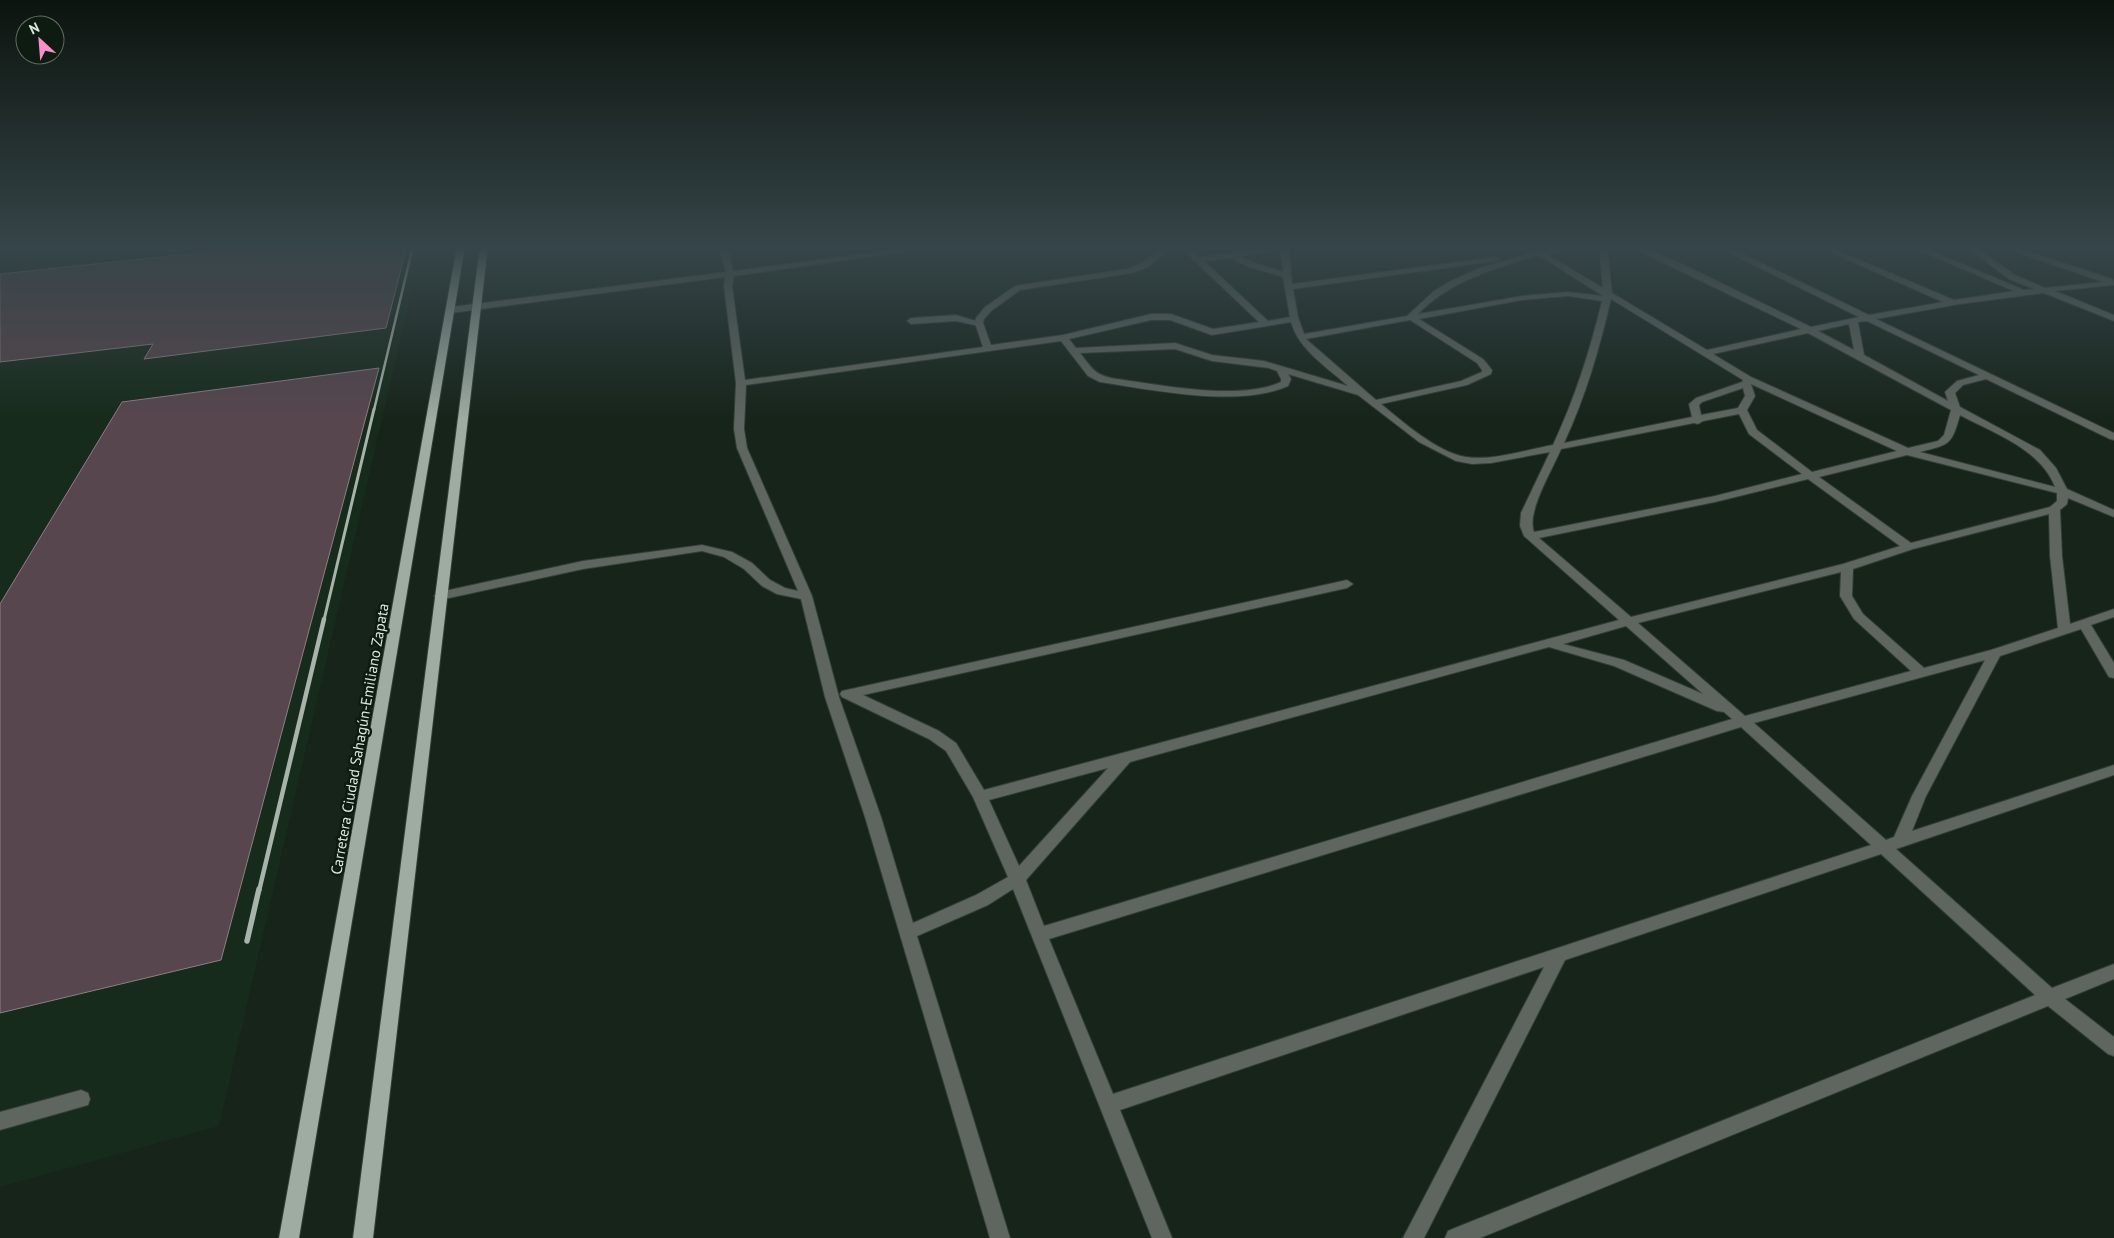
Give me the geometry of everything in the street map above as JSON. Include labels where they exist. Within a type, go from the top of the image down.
[{"type":"main road","name":"Carretera Ciudad Sahagún-Emiliano Zapata","points":[[289,1238],[452,304]]},
{"type":"main road","points":[[363,1238],[440,596],[477,304]]},
{"type":"street","points":[[451,310],[501,304]]},
{"type":"street","points":[[730,304],[741,383],[739,429],[742,448],[806,596],[832,697],[873,817],[1000,1238]]},
{"type":"street","points":[[988,348],[979,323],[982,314],[996,304]]},
{"type":"street","points":[[1244,304],[1267,325]]},
{"type":"street","points":[[1292,304],[1302,337],[1362,393],[1420,438],[1440,451],[1456,458],[1479,460],[1556,448],[1742,410],[1750,396],[1747,381]]},
{"type":"street","points":[[1410,317],[1421,304]]},
{"type":"street","points":[[1302,337],[1492,304]]},
{"type":"street","points":[[1605,304],[1592,360],[1573,413],[1527,513],[1526,526],[1530,536],[1631,621],[2049,996],[2114,1048]]},
{"type":"street","points":[[1621,304],[1707,353],[1747,381],[1905,451],[2064,492],[2114,514]]},
{"type":"street","points":[[980,796],[1549,645],[1631,621],[1848,567],[1909,548],[2054,509],[2063,502],[2064,492],[2051,466],[2036,452],[2002,432],[1860,359],[1808,329],[1756,304]]},
{"type":"street","points":[[1839,304],[2114,437]]},
{"type":"street","points":[[1707,353],[1808,329],[1948,304]]},
{"type":"street","points":[[2079,304],[2114,318]]},
{"type":"street","points":[[741,383],[1063,338],[1162,316],[1171,317],[1212,332],[1296,319]]},
{"type":"street","points":[[1375,403],[1464,383],[1486,374],[1487,370],[1480,360],[1410,317]]},
{"type":"street","points":[[911,321],[956,318],[979,323]]},
{"type":"street","points":[[1853,321],[1860,359]]},
{"type":"street","points":[[1063,338],[1091,374],[1100,379],[1220,393],[1248,393],[1280,388],[1285,384],[1286,379],[1281,369]]},
{"type":"street","points":[[1074,351],[1185,347],[1215,359],[1256,361],[1362,393]]},
{"type":"street","points":[[1530,536],[1670,508],[1942,443],[1948,436],[1956,410],[1950,392],[1960,383],[1989,375]]},
{"type":"street","points":[[1698,420],[1694,411],[1694,404],[1698,400],[1747,381]]},
{"type":"street","points":[[1742,410],[1753,432],[1808,476],[1909,548]]},
{"type":"street","points":[[2054,509],[2056,556],[2064,629]]},
{"type":"street","points":[[440,596],[583,564],[702,548],[714,549],[728,554],[748,566],[766,583],[781,591],[806,596]]},
{"type":"street","points":[[1848,567],[1846,596],[1858,616],[1920,672]]},
{"type":"street","points":[[832,697],[1348,584]]},
{"type":"street","points":[[1038,935],[1738,717],[1994,653],[2114,613]]},
{"type":"street","points":[[2083,622],[2114,674]]},
{"type":"street","points":[[1549,645],[1589,652],[1619,662],[1738,717]]},
{"type":"street","points":[[1900,842],[1919,796],[1994,653]]},
{"type":"street","points":[[849,694],[908,720],[951,746],[980,796],[1017,879],[1038,935],[1162,1238]]},
{"type":"street","points":[[907,933],[982,900],[1017,879],[1125,758]]},
{"type":"street","points":[[1109,1105],[2114,770]]},
{"type":"street","points":[[1413,1238],[1559,956]]},
{"type":"street","points":[[1455,1238],[2114,971]]},
{"type":"street","points":[[0,1121],[81,1099]]},
{"type":"shaded area","points":[[0,304],[409,304],[219,1126],[0,1187]]},
{"type":"building","points":[[0,304],[392,304],[386,328],[144,359],[153,344],[0,362]]},
{"type":"building","points":[[379,368],[221,960],[0,1013],[0,604],[122,402]]},
{"type":"railway","points":[[374,410],[399,304]]},
{"type":"railway","points":[[324,620],[374,409]]},
{"type":"railway","points":[[259,891],[324,619]]},
{"type":"railway","points":[[247,941],[259,889]]}]
